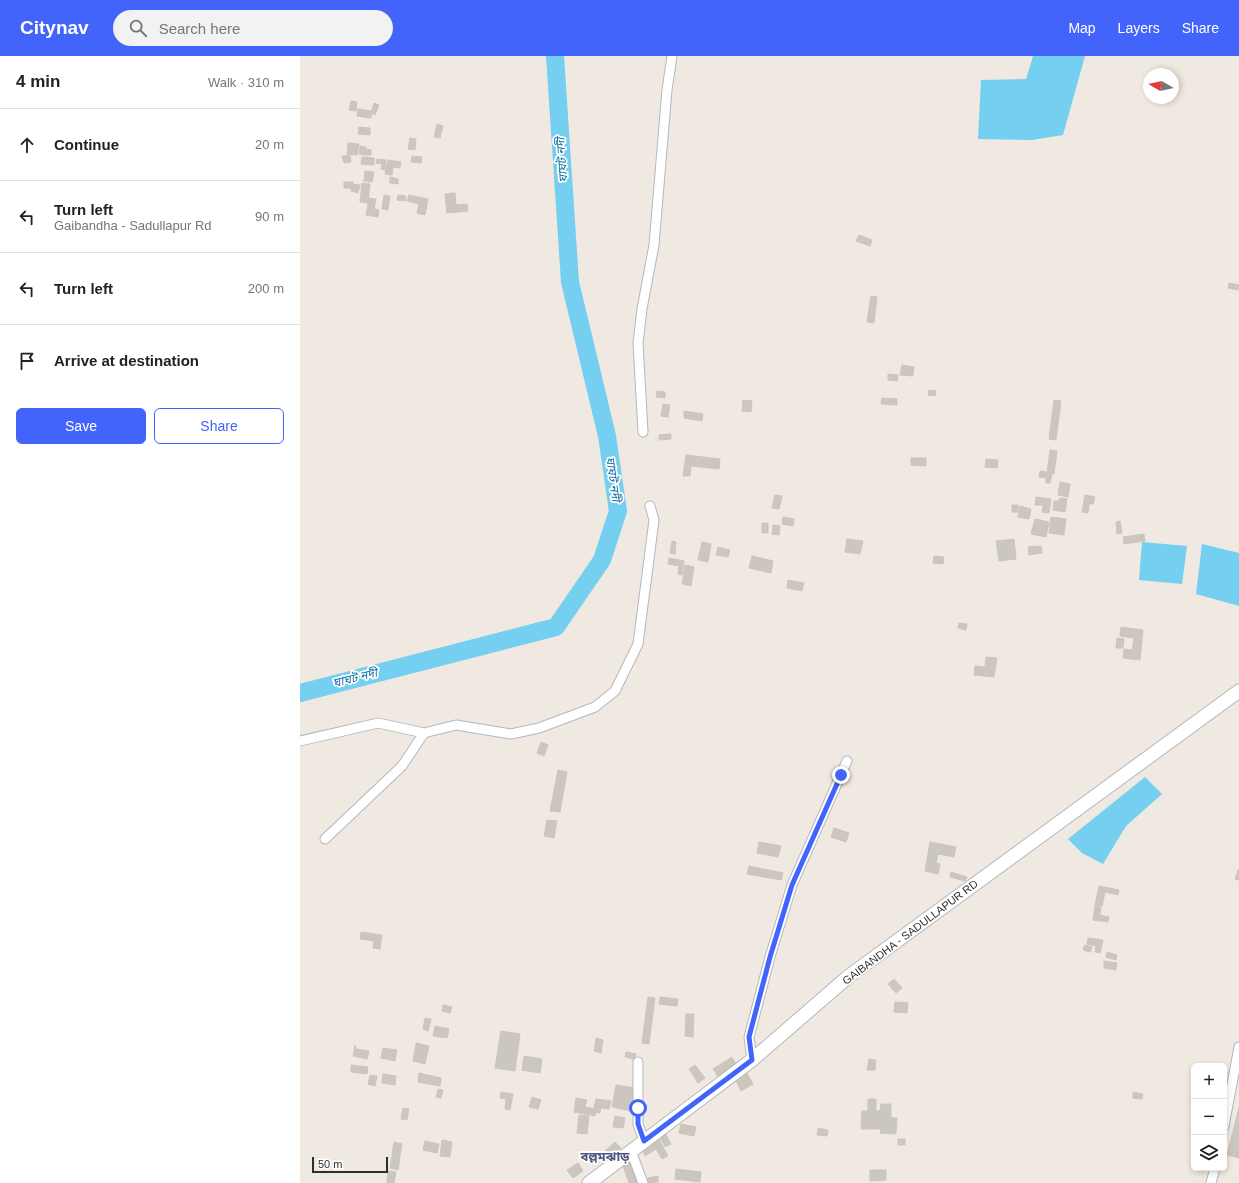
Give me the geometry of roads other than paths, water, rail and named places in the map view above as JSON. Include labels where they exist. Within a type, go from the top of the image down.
[{"type":"main road","name":"GAIBANDHA - SADULLAPUR RD","points":[[589,1183],[752,1060],[849,976],[1239,691]]},
{"type":"street","points":[[643,432],[638,343],[642,309],[654,245],[667,90],[672,56]]},
{"type":"street","points":[[300,741],[378,723],[424,733],[456,725],[511,734],[539,728],[595,707],[615,691],[638,644],[654,520],[650,506]]},
{"type":"street","points":[[325,839],[402,766],[424,733]]},
{"type":"street","points":[[752,1060],[749,1037],[770,957],[792,885],[847,761]]},
{"type":"street","points":[[1227,1110],[1239,1047]]},
{"type":"street","points":[[638,1062],[638,1124],[644,1141]]},
{"type":"street","points":[[631,1151],[643,1183]]},
{"type":"street","points":[[1211,1183],[1214,1171]]},
{"type":"water","points":[[1033,56],[1085,56],[1063,135],[1032,140],[978,139],[981,80],[1026,79]]},
{"type":"water","points":[[1142,542],[1187,546],[1182,584],[1139,580]]},
{"type":"water","points":[[1202,544],[1239,553],[1239,606],[1196,594]]},
{"type":"water","points":[[1145,777],[1162,794],[1126,826],[1103,864],[1082,853],[1068,839]]},
{"type":"waterway","name":"ঘাঘট নদী","points":[[300,693],[556,627],[602,560],[618,511],[607,436],[570,282],[555,56]]},
{"type":"district","name":"বল্লমঝাড়","points":[[605,1156]]}]
